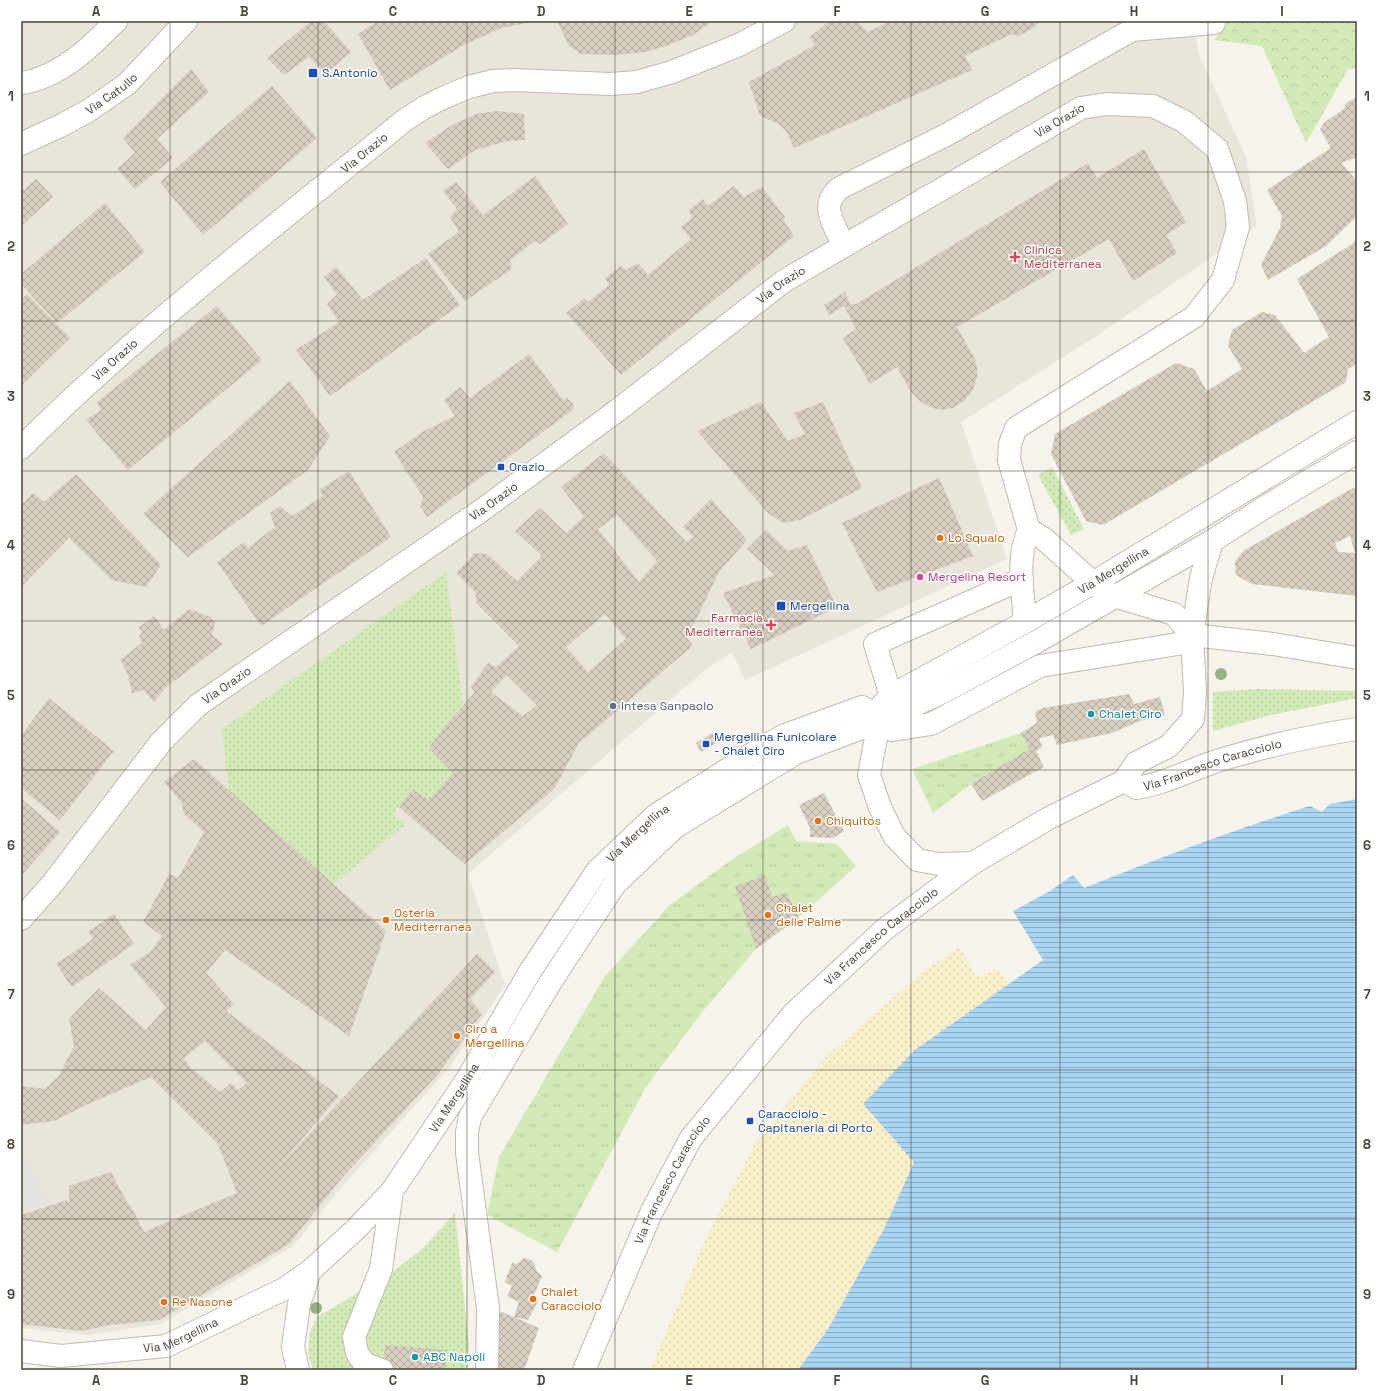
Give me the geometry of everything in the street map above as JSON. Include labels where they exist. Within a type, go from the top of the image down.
[{"type":"street","points":[[21,83],[48,74],[68,63],[90,47],[116,21]]},
{"type":"street","name":"Via Catullo","points":[[21,144],[82,114],[126,84],[186,21]]},
{"type":"street","name":"Via Orazio","points":[[21,448],[70,399],[198,289],[405,120],[425,107],[468,87],[493,81],[514,80],[610,84],[637,82],[672,72],[739,46],[784,21]]},
{"type":"street","points":[[844,246],[829,213],[829,204],[832,194],[840,188],[946,135],[1132,30],[1214,23]]},
{"type":"street","name":"Via Orazio","points":[[21,919],[58,877],[161,742],[198,705],[482,510],[618,410],[784,281],[1081,108],[1106,104],[1153,106],[1186,122],[1217,148],[1235,201],[1238,228],[1223,280],[1194,318],[1016,428],[1010,444],[1008,460],[1029,530]]},
{"type":"street","name":"Via Mergellina","points":[[880,721],[882,705],[891,696],[1093,583],[1357,422]]},
{"type":"street","points":[[487,1370],[488,1308],[467,1153],[467,1132],[470,1117],[550,983],[615,884],[675,827],[796,753],[880,721],[943,692],[1036,642],[1212,541],[1357,452]]},
{"type":"street","points":[[1025,622],[1022,579],[1025,540],[1029,530],[1043,538],[1093,583],[1114,596],[1174,614],[1192,635],[1273,644],[1357,658]]},
{"type":"street","points":[[1124,780],[1136,763],[1169,746],[1193,719],[1195,692],[1192,635],[1201,578],[1212,541]]},
{"type":"street","points":[[891,696],[875,644],[1022,579]]},
{"type":"street","name":"Via Mergellina","points":[[21,1351],[62,1356],[166,1346],[284,1289],[310,1271],[356,1229],[392,1190],[466,1081],[531,970],[596,871],[656,815],[763,747],[785,735],[862,707],[871,712],[892,730],[931,724],[1040,666],[1178,644],[1192,635]]},
{"type":"street","points":[[880,721],[871,757],[869,775],[880,807],[894,836],[917,860],[939,864],[973,863]]},
{"type":"street","name":"Via Francesco Caracciolo","points":[[584,1370],[650,1213],[691,1138],[794,1013],[885,929],[973,863],[1049,818],[1124,780],[1136,788],[1151,786],[1217,761],[1321,734],[1357,729]]},
{"type":"street","points":[[382,1370],[365,1364],[357,1354],[354,1337],[381,1269],[392,1190]]},
{"type":"street","points":[[298,1370],[293,1347],[299,1304],[310,1271]]},
{"type":"shaded area","points":[[21,21],[1192,21],[1200,57],[1246,157],[1257,226],[1101,333],[961,422],[1007,559],[745,680],[732,652],[705,670],[468,874],[505,985],[449,1068],[346,1182],[293,1246],[161,1324],[86,1335],[21,1328]]},
{"type":"shaded area","points":[[21,1146],[48,1202],[21,1211]]},
{"type":"green space","points":[[1228,21],[1357,21],[1357,68],[1348,69],[1306,143],[1262,46],[1214,40]]},
{"type":"green space","points":[[1052,467],[1084,529],[1071,535],[1038,475]]},
{"type":"green space","points":[[446,572],[463,705],[443,728],[429,748],[453,773],[429,800],[412,789],[393,814],[406,824],[334,884],[229,791],[222,729]]},
{"type":"green space","points":[[1255,689],[1357,691],[1357,698],[1271,715],[1213,731],[1213,692]]},
{"type":"green space","points":[[1021,733],[1029,749],[971,784],[933,813],[912,769]]},
{"type":"green space","points":[[788,825],[796,841],[837,844],[856,866],[799,917],[756,949],[703,1011],[646,1087],[557,1252],[487,1215],[499,1157],[605,976],[670,905],[731,860]]},
{"type":"green space","points":[[455,1213],[469,1345],[467,1370],[313,1370],[308,1354],[310,1331],[317,1317],[391,1273],[421,1250]]},
{"type":"sand","points":[[959,947],[976,977],[998,969],[1008,985],[915,1050],[914,1162],[885,1227],[828,1329],[798,1370],[650,1370],[706,1238],[754,1146],[824,1059],[919,975]]},
{"type":"water","points":[[1357,799],[1357,1370],[798,1370],[828,1329],[885,1227],[914,1162],[863,1104],[915,1050],[1043,960],[1013,911],[1050,891],[1073,875],[1084,888],[1196,845],[1281,815],[1310,806],[1322,812],[1330,804]]},
{"type":"building","points":[[311,21],[324,21],[351,52],[325,74],[309,57],[284,75],[267,58]]},
{"type":"building","points":[[378,21],[533,22],[501,28],[464,45],[390,90],[358,34]]},
{"type":"building","points":[[557,21],[713,21],[693,35],[666,46],[644,52],[617,55],[581,54],[569,46]]},
{"type":"building","points":[[829,21],[857,21],[868,32],[890,21],[1042,21],[1030,30],[1018,36],[1012,34],[965,56],[972,70],[794,148],[786,131],[779,124],[760,116],[749,82],[815,45],[810,37]]},
{"type":"building","points":[[191,69],[209,92],[157,139],[173,158],[135,189],[117,169],[135,153],[123,138]]},
{"type":"building","points":[[272,86],[317,138],[203,235],[160,182]]},
{"type":"building","points":[[1357,97],[1357,157],[1341,163],[1357,181],[1357,216],[1326,246],[1268,280],[1261,265],[1280,228],[1282,216],[1267,190],[1331,148],[1320,129],[1325,122],[1344,109],[1346,103]]},
{"type":"building","points":[[497,111],[524,114],[525,140],[507,141],[475,150],[448,169],[425,143],[452,125],[476,114]]},
{"type":"building","points":[[1144,149],[1186,222],[1166,235],[1177,253],[1133,281],[1109,239],[957,327],[975,359],[978,373],[973,390],[964,401],[953,408],[940,410],[930,407],[920,401],[911,392],[897,367],[870,384],[843,338],[856,329],[844,306],[829,315],[824,305],[845,292],[850,304],[856,304],[1088,163],[1097,178]]},
{"type":"building","points":[[535,176],[568,224],[540,244],[535,241],[510,260],[512,269],[465,301],[428,254],[459,232],[450,217],[457,209],[443,191],[456,182],[483,215]]},
{"type":"building","points":[[36,179],[53,197],[21,226],[21,187],[24,190]]},
{"type":"building","points":[[734,186],[744,197],[762,187],[785,217],[783,220],[794,236],[621,375],[566,313],[585,298],[588,302],[609,285],[605,278],[621,266],[626,270],[638,263],[648,275],[691,239],[681,227],[692,218],[689,210],[703,199],[708,206]]},
{"type":"building","points":[[105,203],[145,252],[57,323],[21,284],[21,274]]},
{"type":"building","points":[[1357,237],[1357,364],[1348,369],[1346,382],[1103,525],[1086,521],[1051,454],[1055,434],[1176,363],[1194,369],[1207,391],[1242,369],[1228,346],[1232,330],[1262,312],[1275,315],[1304,353],[1329,337],[1297,279],[1352,244]]},
{"type":"building","points":[[426,258],[460,305],[330,396],[296,350],[339,322],[327,304],[337,295],[324,277],[336,267],[363,300]]},
{"type":"building","points":[[27,294],[70,338],[21,386],[21,300]]},
{"type":"building","points":[[217,306],[262,360],[128,470],[86,420],[101,410],[97,402]]},
{"type":"building","points":[[529,354],[563,400],[567,398],[573,404],[574,409],[427,517],[420,506],[423,497],[394,452],[424,431],[455,416],[444,400],[460,387],[470,398]]},
{"type":"building","points":[[290,381],[330,436],[308,470],[188,557],[143,514]]},
{"type":"building","points":[[761,402],[788,441],[805,434],[794,413],[823,402],[862,488],[800,520],[783,523],[768,513],[697,431]]},
{"type":"building","points":[[604,453],[686,542],[694,537],[683,527],[711,499],[747,540],[719,572],[687,638],[692,644],[689,649],[579,743],[554,789],[465,864],[399,807],[412,789],[429,800],[453,773],[429,748],[443,728],[475,692],[471,687],[488,663],[496,667],[519,646],[477,604],[475,592],[456,573],[475,553],[487,554],[517,581],[542,556],[515,531],[540,508],[566,533],[584,517],[561,487]],"holes":[[[617,515],[657,561],[639,582],[598,529]],[[605,614],[626,639],[588,672],[566,647]],[[507,675],[537,705],[523,716],[491,692]]]},
{"type":"building","points":[[349,471],[391,537],[261,626],[217,562],[244,542],[248,548],[275,527],[270,513],[280,506],[292,516],[323,496],[319,490]]},
{"type":"building","points":[[76,474],[161,565],[146,587],[112,580],[69,538],[21,587],[21,505],[33,493],[44,502]]},
{"type":"building","points":[[939,478],[973,556],[877,592],[842,523]]},
{"type":"building","points":[[1357,486],[1357,596],[1252,584],[1236,575],[1235,562],[1243,551]],"holes":[[[1350,536],[1355,553],[1338,552],[1335,543]]]},
{"type":"building","points":[[766,530],[788,551],[807,545],[837,607],[751,649],[723,593],[775,575],[747,549]]},
{"type":"building","points":[[189,609],[208,616],[215,622],[212,635],[223,644],[165,688],[154,702],[143,690],[132,693],[127,672],[120,660],[142,643],[139,637],[142,633],[139,627],[154,616],[164,630]]},
{"type":"building","points":[[1129,694],[1134,704],[1160,697],[1165,715],[1140,721],[1112,733],[1057,745],[1053,735],[1039,738],[1042,747],[1036,751],[1044,767],[982,801],[971,784],[1029,749],[1021,733],[1037,723],[1035,712],[1043,708]]},
{"type":"building","points":[[49,698],[114,751],[60,820],[21,788],[21,736]]},
{"type":"building","points":[[713,733],[718,742],[701,752],[696,743]]},
{"type":"building","points":[[194,759],[386,931],[349,1036],[225,950],[206,973],[234,1004],[226,1011],[339,1096],[273,1173],[477,954],[495,972],[470,999],[482,1014],[438,1074],[341,1179],[289,1244],[159,1320],[110,1325],[81,1331],[21,1324],[21,1215],[67,1200],[69,1204],[69,1186],[111,1172],[144,1232],[237,1193],[218,1144],[151,1077],[90,1103],[54,1121],[21,1125],[21,1086],[45,1089],[59,1076],[74,1046],[69,1019],[99,988],[146,1030],[166,1007],[130,965],[150,952],[162,936],[143,922],[169,874],[178,878],[204,832],[184,814],[182,803],[164,782]],"holes":[[[205,1041],[247,1083],[238,1090],[231,1083],[220,1092],[190,1067],[184,1058]]]},
{"type":"building","points":[[824,793],[844,831],[833,838],[810,837],[810,828],[799,805]]},
{"type":"building","points":[[21,798],[60,832],[21,876]]},
{"type":"building","points":[[765,876],[772,897],[786,893],[799,917],[756,949],[735,886]]},
{"type":"building","points":[[114,914],[134,944],[72,987],[56,964],[93,939],[88,932]]},
{"type":"building","points":[[524,1258],[533,1261],[537,1272],[542,1276],[534,1295],[538,1301],[528,1320],[514,1317],[519,1302],[507,1296],[512,1286],[505,1282],[512,1263],[517,1264]]},
{"type":"building","points":[[494,1312],[502,1312],[539,1328],[524,1370],[490,1370]]},
{"type":"building","name":"ABC Napoli","points":[[385,1345],[447,1350],[445,1370],[383,1370]]},
{"type":"place","name":"S.Antonio","points":[[313,73]]},
{"type":"place","name":"Clinica Mediterranea","points":[[1015,257]]},
{"type":"place","name":"Orazio","points":[[501,467]]},
{"type":"place","name":"Lo Squalo","points":[[940,538]]},
{"type":"place","name":"Mergelina Resort","points":[[920,577]]},
{"type":"place","name":"Mergellina","points":[[781,606]]},
{"type":"place","name":"Farmacia Mediterranea","points":[[771,625]]},
{"type":"place","name":"Intesa Sanpaolo","points":[[613,706]]},
{"type":"place","name":"Chalet Ciro","points":[[1091,714]]},
{"type":"place","name":"Mergellina Funicolare - Chalet Ciro","points":[[706,744]]},
{"type":"place","name":"Chiquitos","points":[[818,821]]},
{"type":"place","name":"Chalet delle Palme","points":[[768,915]]},
{"type":"place","name":"Osteria Mediterranea","points":[[386,920]]},
{"type":"place","name":"Ciro a Mergellina","points":[[457,1036]]},
{"type":"place","name":"Caracciolo - Capitaneria di Porto","points":[[750,1121]]},
{"type":"place","name":"Chalet Caracciolo","points":[[533,1299]]},
{"type":"place","name":"Re Nasone","points":[[164,1302]]},
{"type":"place","name":"ABC Napoli","points":[[415,1357]]}]
